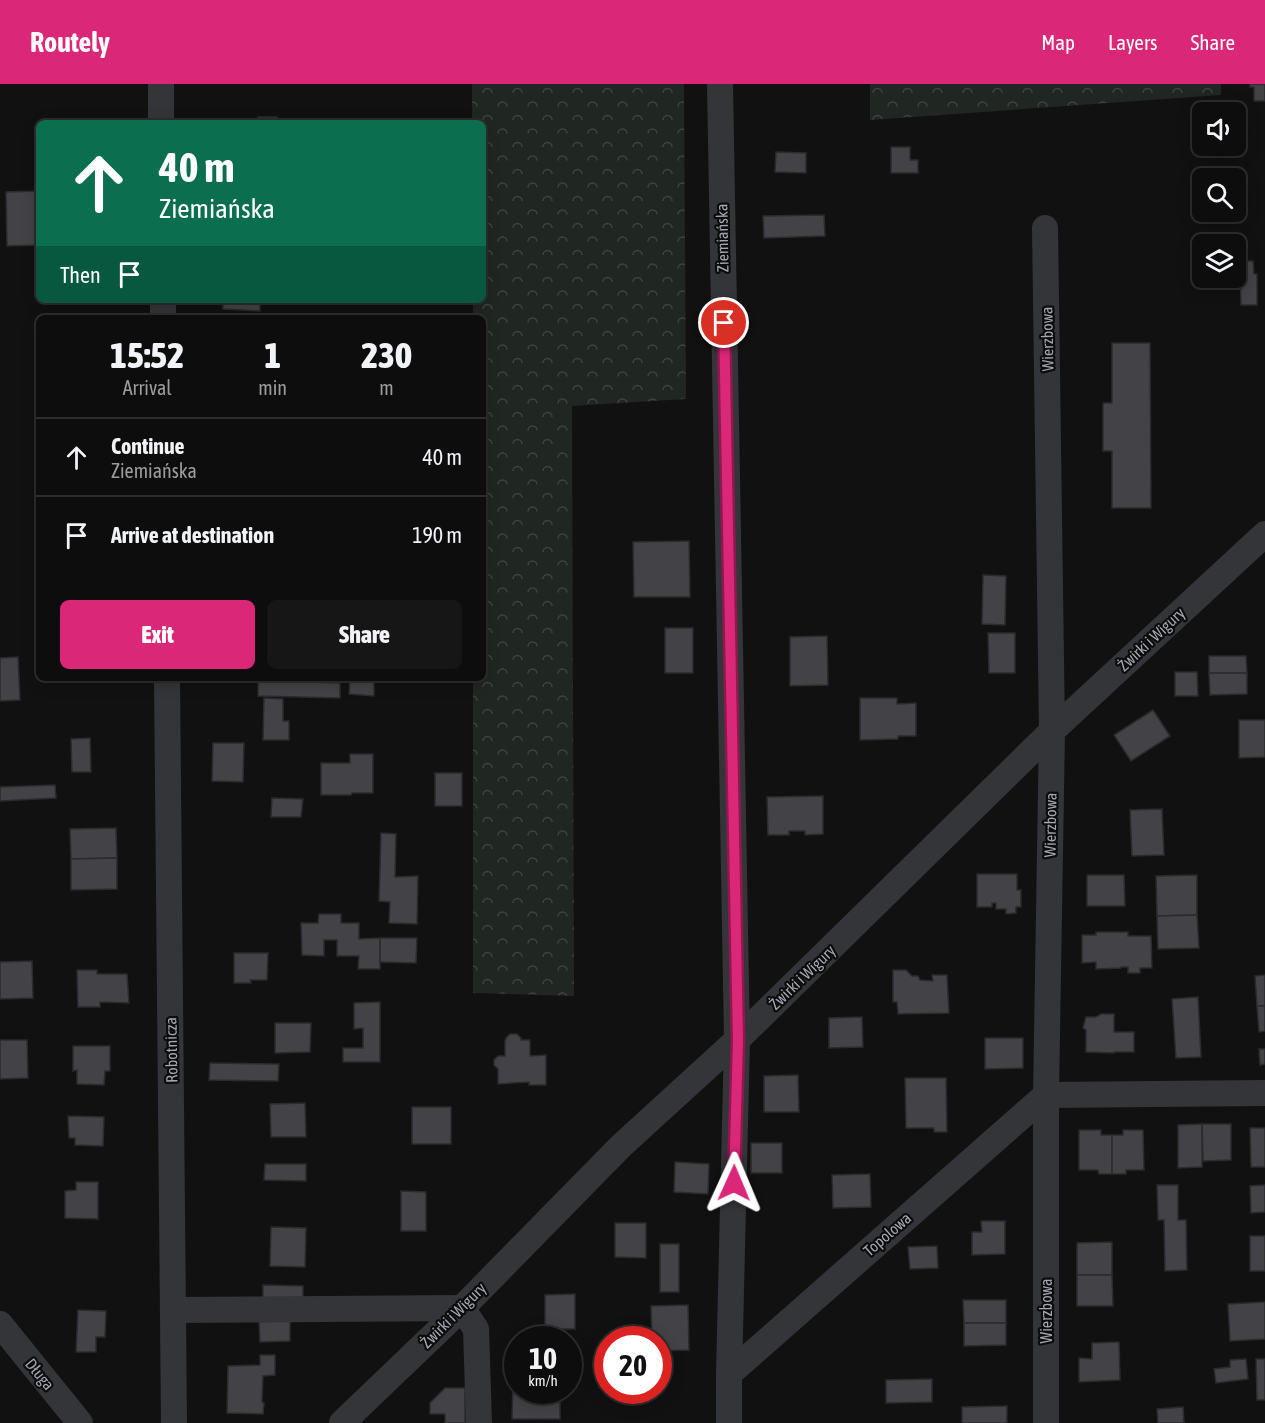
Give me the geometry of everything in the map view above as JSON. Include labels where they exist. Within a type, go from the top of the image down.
[{"type":"street","points":[[161,84],[161,120]]},
{"type":"street","name":"Ziemiańska","points":[[720,84],[738,1040]]},
{"type":"street","name":"Wierzbowa","points":[[1046,228],[1052,731],[1046,1095],[1046,1423]]},
{"type":"street","name":"Żwirki i Wigury","points":[[342,1423],[462,1308],[621,1146],[738,1040],[1052,731],[1265,534]]},
{"type":"street","name":"Robotnicza","points":[[167,681],[174,1423]]},
{"type":"street","points":[[729,1423],[738,1040]]},
{"type":"street","points":[[1046,1095],[1265,1093]]},
{"type":"street","name":"Topolowa","points":[[729,1374],[1046,1095]]},
{"type":"street","points":[[174,1310],[462,1308],[476,1329],[479,1423]]},
{"type":"street","name":"Długa","points":[[0,1324],[80,1423]]},
{"type":"green space","points":[[472,84],[684,84],[686,399],[572,406],[574,996],[473,993],[473,681],[486,681],[486,315],[473,315],[473,303],[486,303],[486,120],[472,120]]},
{"type":"green space","points":[[870,84],[1221,84],[1221,95],[870,120]]},
{"type":"building","points":[[1250,84],[1265,84],[1265,101],[1254,101],[1254,87],[1250,87]]},
{"type":"building","points":[[258,117],[277,117],[277,120],[258,120]]},
{"type":"building","points":[[891,147],[910,147],[910,160],[918,160],[918,173],[891,173]]},
{"type":"building","points":[[776,152],[806,153],[806,173],[775,172]]},
{"type":"building","points":[[36,191],[36,245],[7,246],[6,192]]},
{"type":"building","points":[[824,215],[825,236],[764,238],[763,216]]},
{"type":"building","points":[[1246,261],[1253,261],[1254,274],[1257,274],[1257,305],[1241,305],[1241,288],[1246,288]]},
{"type":"building","points":[[223,303],[260,303],[260,311],[223,309]]},
{"type":"building","points":[[1112,343],[1150,343],[1151,508],[1112,508],[1112,451],[1103,451],[1103,403],[1112,403]]},
{"type":"building","points":[[689,541],[690,597],[634,597],[633,542]]},
{"type":"building","points":[[983,575],[1006,576],[1005,625],[982,624]]},
{"type":"building","points":[[665,628],[693,628],[693,673],[665,673]]},
{"type":"building","points":[[988,633],[1015,633],[1015,673],[989,673]]},
{"type":"building","points":[[827,636],[828,685],[790,686],[790,637]]},
{"type":"building","points":[[1209,656],[1246,656],[1247,673],[1209,673]]},
{"type":"building","points":[[18,657],[20,700],[0,701],[0,658]]},
{"type":"building","points":[[1175,672],[1197,672],[1198,696],[1175,696]]},
{"type":"building","points":[[1209,673],[1247,673],[1247,694],[1210,695]]},
{"type":"building","points":[[258,681],[340,683],[340,698],[258,696]]},
{"type":"building","points":[[350,681],[374,681],[374,696],[349,694]]},
{"type":"building","points":[[264,698],[283,699],[283,721],[289,721],[289,740],[263,740]]},
{"type":"building","points":[[860,698],[897,698],[897,704],[916,703],[916,736],[860,740]]},
{"type":"building","points":[[1153,710],[1170,736],[1131,761],[1114,735]]},
{"type":"building","points":[[1239,720],[1265,720],[1265,757],[1239,758]]},
{"type":"building","points":[[90,738],[91,772],[72,772],[71,739]]},
{"type":"building","points":[[213,743],[244,743],[243,782],[212,781]]},
{"type":"building","points":[[350,754],[373,754],[373,793],[321,795],[321,763],[350,763]]},
{"type":"building","points":[[435,773],[462,773],[462,806],[435,806]]},
{"type":"building","points":[[55,785],[56,798],[0,801],[0,787]]},
{"type":"building","points":[[823,796],[823,834],[805,835],[805,831],[789,831],[789,835],[768,835],[767,797]]},
{"type":"building","points":[[272,798],[303,799],[301,817],[271,817]]},
{"type":"building","points":[[1162,809],[1164,855],[1132,856],[1130,810]]},
{"type":"building","points":[[116,828],[117,858],[71,859],[70,829]]},
{"type":"building","points":[[381,833],[396,834],[395,877],[418,876],[417,924],[389,923],[390,902],[379,901]]},
{"type":"building","points":[[117,858],[117,889],[71,890],[71,859]]},
{"type":"building","points":[[977,874],[1017,874],[1017,890],[1021,890],[1021,907],[1016,907],[1016,913],[1006,914],[1006,909],[996,909],[996,903],[992,903],[992,907],[977,907]]},
{"type":"building","points":[[1087,875],[1124,875],[1125,906],[1087,906]]},
{"type":"building","points":[[1197,875],[1197,915],[1157,916],[1156,876]]},
{"type":"building","points":[[319,914],[341,914],[341,923],[359,923],[359,939],[380,938],[380,969],[358,969],[359,956],[337,956],[337,940],[324,940],[324,956],[302,955],[301,923],[318,923]]},
{"type":"building","points":[[1197,915],[1199,948],[1158,949],[1157,916]]},
{"type":"building","points":[[1096,932],[1128,932],[1128,936],[1151,936],[1152,968],[1140,968],[1140,973],[1128,973],[1128,967],[1096,969],[1096,962],[1082,963],[1082,935],[1096,935]]},
{"type":"building","points":[[380,938],[417,938],[416,963],[380,962]]},
{"type":"building","points":[[234,953],[268,953],[267,980],[234,983]]},
{"type":"building","points":[[32,961],[33,998],[0,999],[0,962]]},
{"type":"building","points":[[77,970],[97,970],[97,974],[127,974],[129,1003],[100,1002],[100,1007],[78,1007]]},
{"type":"building","points":[[893,970],[906,970],[912,976],[918,976],[920,980],[933,981],[932,975],[947,975],[949,1013],[898,1014],[897,1002],[893,1002]]},
{"type":"building","points":[[1265,975],[1265,1006],[1257,1006],[1255,976]]},
{"type":"building","points":[[1198,997],[1201,1057],[1176,1058],[1172,999]]},
{"type":"building","points":[[380,1002],[380,1062],[343,1062],[343,1048],[363,1048],[363,1028],[354,1029],[354,1003]]},
{"type":"building","points":[[1257,1006],[1265,1006],[1265,1031],[1259,1032]]},
{"type":"building","points":[[1101,1014],[1114,1014],[1114,1032],[1134,1032],[1134,1052],[1086,1052],[1086,1030],[1083,1028],[1086,1017],[1096,1017]]},
{"type":"building","points":[[862,1017],[863,1047],[829,1048],[829,1018]]},
{"type":"building","points":[[275,1023],[311,1023],[310,1052],[275,1053]]},
{"type":"building","points":[[510,1034],[517,1034],[521,1040],[530,1040],[530,1056],[546,1055],[546,1085],[529,1085],[529,1082],[498,1084],[498,1069],[494,1065],[494,1060],[498,1056],[505,1056],[505,1040]]},
{"type":"building","points":[[985,1038],[1023,1038],[1023,1068],[985,1069]]},
{"type":"building","points":[[0,1040],[27,1040],[28,1078],[0,1079]]},
{"type":"building","points":[[73,1046],[110,1046],[110,1071],[105,1071],[104,1085],[77,1084],[77,1070],[73,1071]]},
{"type":"building","points":[[1259,1049],[1265,1049],[1265,1064],[1260,1065]]},
{"type":"building","points":[[210,1063],[279,1064],[278,1081],[209,1080]]},
{"type":"building","points":[[798,1075],[799,1112],[764,1112],[764,1076]]},
{"type":"building","points":[[905,1078],[946,1078],[947,1132],[934,1132],[934,1128],[906,1128]]},
{"type":"building","points":[[305,1103],[306,1137],[271,1137],[270,1104]]},
{"type":"building","points":[[412,1107],[451,1107],[451,1144],[412,1144]]},
{"type":"building","points":[[68,1116],[104,1117],[103,1146],[75,1145],[75,1138],[69,1138]]},
{"type":"building","points":[[1202,1124],[1231,1124],[1231,1160],[1203,1161]]},
{"type":"building","points":[[1202,1124],[1202,1167],[1178,1168],[1178,1125]]},
{"type":"building","points":[[1250,1128],[1265,1128],[1265,1167],[1251,1167]]},
{"type":"building","points":[[1079,1130],[1101,1130],[1101,1135],[1112,1135],[1112,1174],[1099,1174],[1098,1170],[1079,1170]]},
{"type":"building","points":[[1123,1130],[1143,1130],[1144,1170],[1126,1170],[1126,1174],[1112,1174],[1112,1135],[1123,1135]]},
{"type":"building","points":[[751,1143],[782,1143],[782,1173],[751,1173]]},
{"type":"building","points":[[675,1162],[709,1164],[708,1194],[674,1192]]},
{"type":"building","points":[[265,1164],[306,1164],[306,1181],[264,1180]]},
{"type":"building","points":[[870,1174],[871,1207],[833,1208],[832,1175]]},
{"type":"building","points":[[76,1182],[98,1182],[98,1219],[65,1218],[65,1191],[76,1190]]},
{"type":"building","points":[[1157,1185],[1178,1185],[1178,1220],[1186,1220],[1187,1270],[1165,1271],[1164,1220],[1158,1220]]},
{"type":"building","points":[[1265,1185],[1265,1212],[1251,1213],[1250,1186]]},
{"type":"building","points":[[401,1191],[426,1192],[426,1231],[401,1231]]},
{"type":"building","points":[[981,1221],[1005,1221],[1005,1254],[972,1255],[972,1232],[982,1232]]},
{"type":"building","points":[[615,1223],[646,1223],[646,1258],[615,1257]]},
{"type":"building","points":[[271,1227],[306,1228],[305,1267],[270,1266]]},
{"type":"building","points":[[1250,1236],[1265,1236],[1265,1271],[1250,1271]]},
{"type":"building","points":[[1112,1242],[1112,1275],[1077,1275],[1077,1243]]},
{"type":"building","points":[[660,1244],[679,1244],[679,1292],[660,1292]]},
{"type":"building","points":[[937,1246],[938,1268],[910,1269],[908,1247]]},
{"type":"building","points":[[1077,1275],[1112,1275],[1113,1306],[1077,1306]]},
{"type":"building","points":[[263,1285],[303,1286],[303,1303],[263,1302]]},
{"type":"building","points":[[575,1294],[575,1326],[545,1326],[545,1295]]},
{"type":"building","points":[[963,1300],[1006,1300],[1006,1323],[964,1323]]},
{"type":"building","points":[[1265,1302],[1265,1339],[1230,1341],[1228,1304]]},
{"type":"building","points":[[688,1305],[689,1350],[672,1351],[672,1326],[652,1326],[651,1306]]},
{"type":"building","points":[[78,1310],[106,1311],[105,1337],[96,1337],[96,1352],[76,1352]]},
{"type":"building","points":[[290,1320],[290,1341],[260,1342],[259,1322]]},
{"type":"building","points":[[964,1323],[1006,1323],[1006,1345],[964,1346]]},
{"type":"building","points":[[1119,1342],[1120,1380],[1079,1382],[1079,1358],[1092,1359],[1092,1343]]},
{"type":"building","points":[[260,1355],[275,1355],[275,1375],[263,1376],[263,1414],[227,1413],[228,1366],[260,1365]]},
{"type":"building","points":[[1246,1359],[1248,1379],[1216,1383],[1214,1369],[1230,1367],[1230,1360]]},
{"type":"building","points":[[1256,1359],[1265,1359],[1265,1400],[1257,1400]]},
{"type":"building","points":[[932,1379],[932,1402],[886,1403],[886,1380]]},
{"type":"building","points":[[445,1388],[465,1388],[465,1423],[445,1423],[445,1414],[430,1414],[430,1403]]},
{"type":"building","points":[[512,1404],[560,1404],[560,1419],[512,1419]]},
{"type":"building","points":[[1007,1406],[1007,1423],[962,1423],[962,1407]]},
{"type":"building","points":[[1183,1407],[1184,1423],[1158,1423],[1157,1409]]},
{"type":"route","points":[[724,323],[738,1040],[734,1183]]}]
